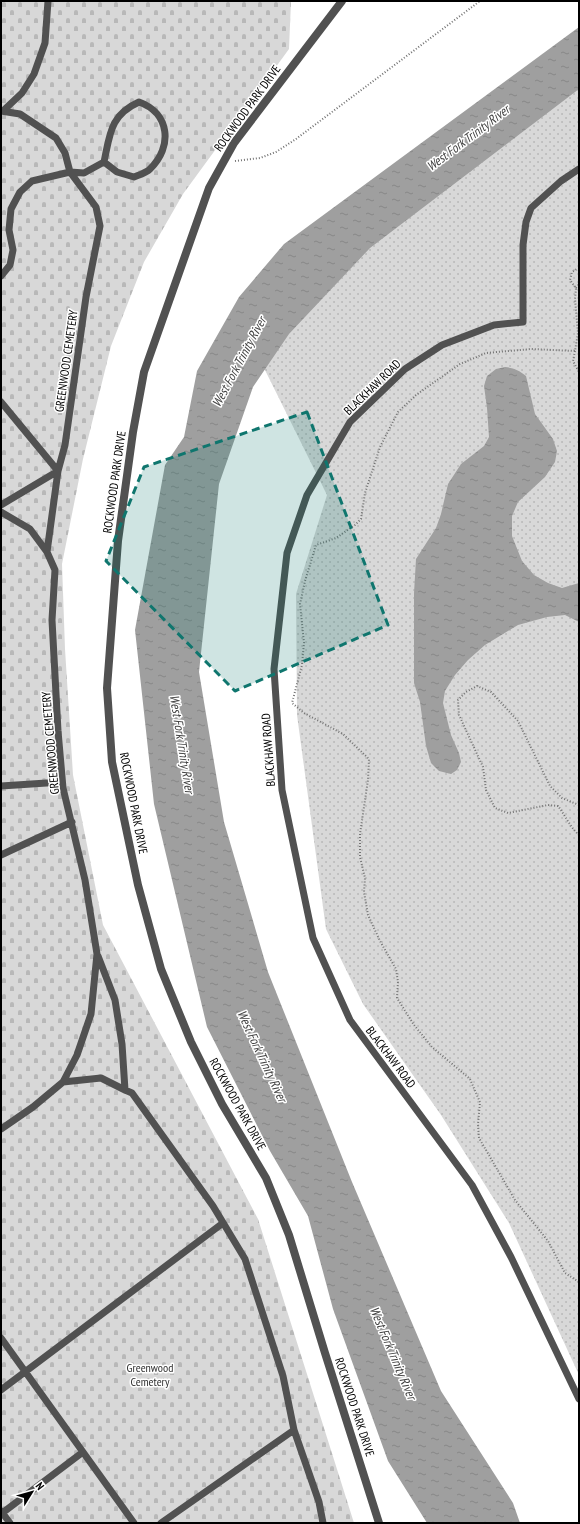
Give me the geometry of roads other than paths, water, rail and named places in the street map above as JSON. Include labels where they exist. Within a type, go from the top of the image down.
[{"type":"street","name":"ROCKWOOD PARK DRIVE","points":[[342,1],[234,143],[209,188],[144,372],[133,432],[118,540],[107,688],[112,762],[138,885],[161,969],[190,1042],[222,1104],[266,1178],[289,1235],[325,1353],[380,1523]]},
{"type":"lane","points":[[2,110],[22,93],[34,74],[45,43],[48,1]]},
{"type":"lane","points":[[138,102],[147,105],[155,111],[161,119],[166,143],[160,158],[149,170],[134,177],[117,172],[104,162],[109,136],[114,123],[122,112],[129,106],[138,102]]},
{"type":"lane","points":[[2,110],[20,114],[56,138],[65,153],[70,172]]},
{"type":"lane","points":[[1,276],[10,265],[13,250],[9,230],[11,209],[20,192],[32,181],[70,172],[84,173],[104,162]]},
{"type":"lane","name":"BLACKHAW ROAD","points":[[579,169],[561,181],[531,208],[526,222],[523,245],[524,322],[494,326],[442,345],[404,369],[350,422],[307,495],[287,553],[274,669],[282,790],[313,938],[350,1020],[472,1185],[512,1257],[579,1399]]},
{"type":"lane","name":"GREENWOOD CEMETERY","points":[[47,552],[58,471],[65,445],[86,296],[100,226],[96,207],[70,172]]},
{"type":"lane","points":[[1,402],[58,471],[1,505]]},
{"type":"lane","name":"GREENWOOD CEMETERY","points":[[1,512],[30,528],[47,552],[55,570],[52,620],[62,782],[85,880],[97,954],[115,1000],[122,1044],[125,1090]]},
{"type":"lane","points":[[1,786],[62,782]]},
{"type":"lane","points":[[1,855],[72,822]]},
{"type":"lane","name":"GREENWOOD CEMETERY","points":[[1,1129],[33,1107],[63,1082],[77,1055],[91,1014],[97,954]]},
{"type":"lane","points":[[63,1082],[101,1078],[132,1093],[161,1131],[213,1206],[245,1259],[282,1376],[294,1430],[318,1502],[323,1523]]},
{"type":"lane","points":[[1,1390],[223,1223]]},
{"type":"lane","points":[[1,1338],[134,1523]]},
{"type":"lane","points":[[161,1523],[294,1430]]},
{"type":"lane","points":[[10,1523],[1,1512],[83,1452]]},
{"type":"water","name":"West Fork Trinity River","points":[[579,27],[579,89],[370,248],[289,334],[253,387],[219,484],[199,672],[224,822],[268,972],[352,1182],[441,1391],[513,1503],[520,1523],[427,1523],[388,1461],[333,1309],[308,1216],[270,1151],[207,1027],[154,804],[135,630],[165,465],[184,437],[197,371],[239,297],[284,244]]},
{"type":"water","points":[[505,367],[521,372],[526,376],[535,414],[553,439],[557,451],[555,462],[545,477],[518,502],[512,516],[512,536],[522,561],[534,575],[548,583],[562,588],[579,583],[579,622],[565,615],[547,617],[518,625],[485,645],[468,660],[455,675],[445,691],[443,703],[451,735],[459,753],[461,762],[457,770],[451,774],[439,771],[431,763],[426,746],[420,702],[414,683],[414,593],[416,559],[436,528],[448,484],[461,464],[484,446],[489,437],[484,386],[487,376],[496,369]]},
{"type":"park label","name":"Greenwood Cemetery","points":[[150,1374]]}]
